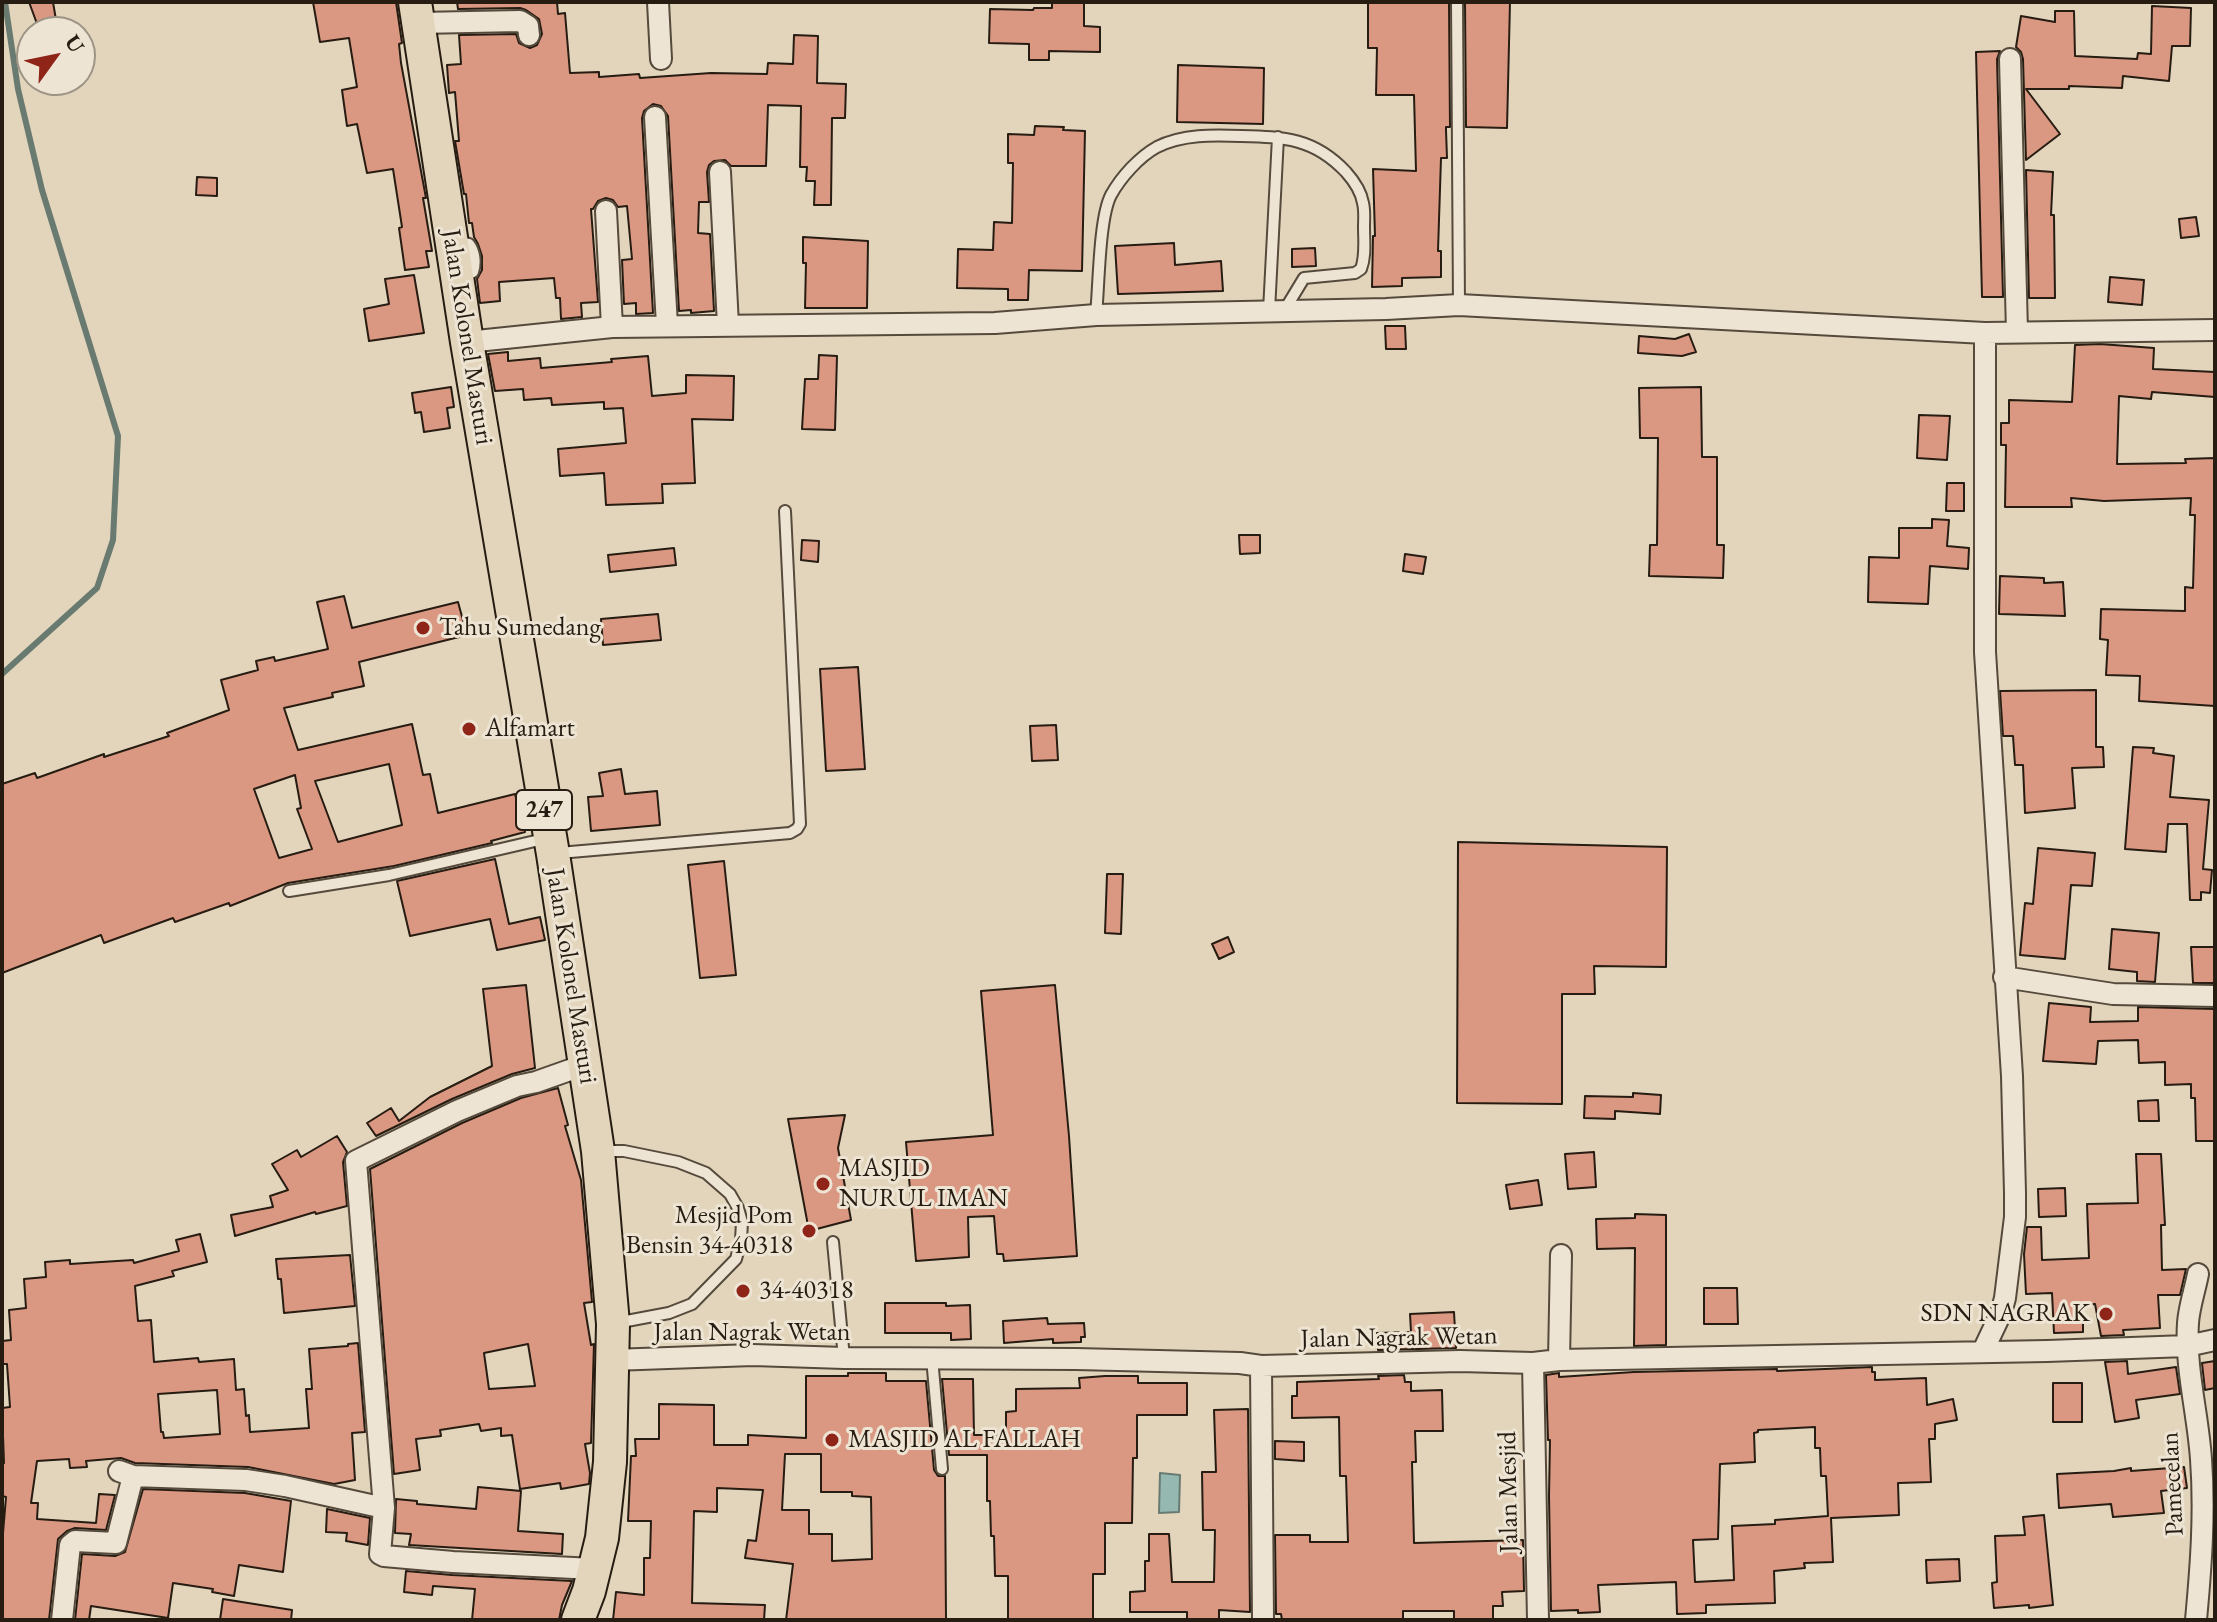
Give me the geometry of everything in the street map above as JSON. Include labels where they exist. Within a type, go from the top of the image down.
[{"type":"main road","name":"Jalan Kolonel Masturi","points":[[417,12],[467,342],[598,1151],[613,1324],[610,1462],[602,1538],[578,1620]]},
{"type":"street","points":[[658,2],[661,59]]},
{"type":"street","points":[[417,12],[520,21],[528,26],[529,35]]},
{"type":"street","points":[[2010,59],[2017,332]]},
{"type":"street","points":[[655,117],[667,325]]},
{"type":"street","points":[[720,172],[728,325]]},
{"type":"street","points":[[606,211],[612,327]]},
{"type":"street","points":[[467,342],[612,327],[995,323],[1096,315],[1459,305],[1985,333],[2210,330]]},
{"type":"street","points":[[1983,1351],[2005,1298],[2015,1217],[2012,1076],[1985,652],[1985,333]]},
{"type":"street","points":[[2004,977],[2113,994],[2215,996]]},
{"type":"street","points":[[584,1065],[505,1091],[457,1111],[356,1161],[384,1508],[380,1551],[384,1556],[453,1562],[594,1569]]},
{"type":"street","points":[[1559,1360],[1561,1255]]},
{"type":"street","name":"Pamecelan","points":[[2196,1620],[2203,1495],[2187,1346],[2188,1319],[2198,1274]]},
{"type":"street","name":"Jalan Nagrak Wetan","points":[[612,1360],[753,1355],[1076,1359],[1261,1366],[1460,1361],[1533,1363],[2047,1351],[2187,1346],[2215,1340]]},
{"type":"street","name":"Jalan Mesjid","points":[[1533,1363],[1538,1620]]},
{"type":"street","points":[[1261,1366],[1263,1620]]},
{"type":"street","points":[[62,1620],[70,1545],[75,1541],[116,1543],[126,1473],[246,1480],[384,1508]]},
{"type":"lane","points":[[1457,2],[1459,305]]},
{"type":"lane","points":[[1096,315],[1105,213],[1111,196],[1129,170],[1155,148],[1194,136],[1278,137],[1303,142],[1335,161],[1358,188],[1363,202],[1365,257],[1361,269],[1355,273],[1304,278],[1276,311]]},
{"type":"lane","points":[[1276,311],[1278,137]]},
{"type":"lane","points":[[289,891],[551,846],[790,833],[797,829],[800,824],[785,511]]},
{"type":"lane","points":[[598,1151],[624,1151],[678,1162],[706,1173],[730,1194],[742,1222],[736,1259],[692,1304],[669,1313],[613,1324]]},
{"type":"lane","points":[[833,1242],[844,1358]]},
{"type":"lane","points":[[932,1358],[942,1469]]},
{"type":"water","points":[[1160,1473],[1180,1475],[1179,1512],[1159,1513]]},
{"type":"building","points":[[29,2],[53,2],[55,16],[34,16]]},
{"type":"building","points":[[313,2],[396,2],[402,43],[399,44],[401,63],[426,198],[423,198],[432,251],[426,251],[429,267],[405,270],[393,169],[367,173],[357,124],[347,126],[342,90],[357,87],[349,38],[320,42]]},
{"type":"building","points":[[457,2],[557,2],[558,14],[565,13],[570,73],[599,72],[599,77],[767,74],[768,63],[793,64],[794,35],[818,36],[817,83],[846,84],[845,118],[832,118],[831,205],[814,205],[815,181],[806,181],[807,167],[800,167],[801,106],[768,105],[766,166],[731,166],[725,160],[714,161],[707,172],[709,202],[699,202],[698,233],[710,234],[714,311],[679,311],[668,116],[661,106],[653,104],[644,111],[642,118],[653,313],[636,314],[636,303],[624,304],[622,260],[632,259],[627,206],[618,207],[613,200],[606,198],[591,209],[598,302],[581,303],[582,317],[561,319],[560,298],[556,298],[554,278],[499,282],[500,301],[480,303],[477,279],[482,270],[482,256],[472,223],[469,223],[455,141],[459,141],[455,92],[449,93],[447,65],[461,64],[459,35],[516,34],[519,43],[530,48],[537,45],[542,34],[539,19],[526,10],[458,9]]},
{"type":"building","points":[[1052,2],[1084,2],[1084,26],[1100,27],[1100,52],[1049,51],[1049,60],[1029,60],[1029,44],[989,43],[990,9],[1052,8]]},
{"type":"building","points":[[1368,2],[1449,2],[1450,127],[1446,127],[1447,158],[1441,158],[1438,251],[1441,251],[1441,277],[1402,278],[1402,286],[1372,287],[1375,236],[1373,169],[1416,171],[1414,95],[1376,95],[1377,48],[1368,48]]},
{"type":"building","points":[[1465,2],[1510,2],[1507,128],[1466,127]]},
{"type":"building","points":[[2152,6],[2191,8],[2190,46],[2172,46],[2169,81],[2123,76],[2122,88],[2069,86],[2069,89],[2026,89],[2060,134],[2026,160],[2023,59],[2016,47],[2021,16],[2055,22],[2055,11],[2074,11],[2075,56],[2137,59],[2138,53],[2151,54]]},
{"type":"building","points":[[2000,51],[1997,59],[2003,297],[1982,297],[1976,52]]},
{"type":"building","points":[[1178,65],[1264,68],[1263,124],[1177,122]]},
{"type":"building","points":[[1035,126],[1085,131],[1082,271],[1029,270],[1028,300],[1008,300],[1008,289],[957,288],[958,249],[993,250],[994,222],[1012,223],[1013,163],[1008,163],[1008,134],[1034,135]]},
{"type":"building","points":[[2026,170],[2053,172],[2051,215],[2054,215],[2055,298],[2029,298]]},
{"type":"building","points":[[197,177],[217,178],[217,196],[196,195]]},
{"type":"building","points":[[2196,217],[2199,236],[2181,238],[2179,219]]},
{"type":"building","points":[[803,237],[868,241],[867,308],[805,308]]},
{"type":"building","points":[[1174,243],[1175,265],[1221,261],[1223,291],[1118,294],[1115,246]]},
{"type":"building","points":[[1315,248],[1316,266],[1292,267],[1292,249]]},
{"type":"building","points":[[414,275],[424,333],[369,341],[364,309],[389,304],[385,279]]},
{"type":"building","points":[[2110,277],[2144,280],[2142,305],[2108,302]]},
{"type":"building","points":[[1385,326],[1405,326],[1406,349],[1386,349]]},
{"type":"building","points":[[1689,334],[1696,352],[1682,356],[1638,353],[1639,336],[1675,339]]},
{"type":"building","points":[[2075,345],[2154,348],[2153,369],[2215,372],[2215,397],[2152,392],[2151,399],[2119,396],[2117,464],[2186,463],[2185,459],[2215,458],[2215,706],[2139,701],[2140,676],[2106,675],[2108,640],[2100,639],[2101,609],[2185,611],[2185,587],[2193,588],[2195,515],[2190,515],[2191,498],[2104,501],[2071,498],[2072,507],[2005,507],[2006,445],[2001,445],[2001,423],[2009,423],[2009,400],[2072,402]]},
{"type":"building","points":[[508,352],[508,361],[540,358],[541,368],[648,356],[652,396],[686,393],[686,375],[734,376],[733,420],[692,419],[695,483],[662,484],[663,503],[606,505],[604,473],[560,476],[558,449],[626,443],[623,408],[604,409],[604,402],[552,405],[551,398],[524,400],[523,389],[495,391],[488,354]]},
{"type":"building","points":[[819,355],[837,356],[835,430],[802,429],[805,379],[818,379]]},
{"type":"building","points":[[451,387],[454,407],[447,408],[450,428],[424,432],[421,412],[415,413],[412,393]]},
{"type":"building","points":[[1701,387],[1702,457],[1717,457],[1717,545],[1724,545],[1723,578],[1649,576],[1650,545],[1657,545],[1658,438],[1640,438],[1639,388]]},
{"type":"building","points":[[1919,415],[1950,416],[1947,460],[1917,458]]},
{"type":"building","points":[[1947,483],[1964,483],[1964,511],[1946,511]]},
{"type":"building","points":[[1932,519],[1949,520],[1947,546],[1969,548],[1968,569],[1930,566],[1928,604],[1868,602],[1869,557],[1899,558],[1899,528],[1932,528]]},
{"type":"building","points":[[1239,535],[1260,535],[1260,553],[1240,554]]},
{"type":"building","points":[[802,540],[819,541],[818,562],[801,560]]},
{"type":"building","points":[[674,548],[676,565],[610,572],[608,555]]},
{"type":"building","points":[[1405,554],[1426,557],[1423,574],[1403,571]]},
{"type":"building","points":[[2000,576],[2044,578],[2044,583],[2063,582],[2065,616],[1999,614]]},
{"type":"building","points":[[344,596],[352,628],[458,602],[467,635],[359,662],[364,686],[284,708],[298,750],[412,724],[423,775],[430,774],[438,813],[515,794],[525,832],[394,866],[288,883],[230,906],[229,903],[175,922],[173,918],[104,943],[101,935],[2,973],[2,784],[35,773],[37,778],[104,754],[104,757],[169,736],[167,733],[229,710],[221,680],[258,670],[256,661],[274,657],[275,661],[328,649],[317,602]],"holes":[[[389,764],[402,825],[338,842],[315,781]],[[295,775],[301,808],[297,809],[312,849],[279,858],[254,789]]]},
{"type":"building","points":[[658,614],[661,640],[603,645],[601,619]]},
{"type":"building","points":[[858,667],[865,769],[826,771],[820,669]]},
{"type":"building","points":[[2096,690],[2096,747],[2103,747],[2104,767],[2072,768],[2075,808],[2025,813],[2023,765],[2015,765],[2013,736],[2003,736],[2000,691]]},
{"type":"building","points":[[1056,725],[1058,760],[1032,761],[1030,726]]},
{"type":"building","points":[[2133,747],[2154,748],[2153,753],[2174,756],[2170,797],[2209,800],[2203,869],[2212,870],[2210,893],[2201,892],[2201,900],[2190,900],[2187,824],[2168,824],[2166,852],[2125,849]]},
{"type":"building","points":[[621,769],[625,794],[657,791],[660,825],[591,831],[588,797],[603,796],[599,773]]},
{"type":"building","points":[[1458,842],[1667,847],[1666,967],[1594,966],[1595,994],[1562,994],[1562,1104],[1457,1103]]},
{"type":"building","points":[[2038,848],[2095,853],[2092,886],[2071,885],[2065,959],[2020,955],[2025,903],[2033,904]]},
{"type":"building","points":[[495,859],[509,924],[540,917],[545,940],[497,950],[490,919],[410,936],[397,881]]},
{"type":"building","points":[[724,861],[736,975],[700,978],[688,865]]},
{"type":"building","points":[[1107,874],[1123,874],[1121,934],[1105,933]]},
{"type":"building","points":[[2112,929],[2159,933],[2155,982],[2137,981],[2137,972],[2109,969]]},
{"type":"building","points":[[1228,937],[1234,952],[1219,959],[1212,944]]},
{"type":"building","points":[[2191,947],[2215,947],[2215,983],[2193,983]]},
{"type":"building","points":[[526,985],[535,1068],[512,1074],[452,1099],[376,1136],[367,1123],[391,1108],[399,1121],[430,1097],[492,1066],[483,989]]},
{"type":"building","points":[[1055,985],[1077,1256],[1004,1261],[1003,1254],[997,1254],[994,1216],[968,1217],[969,1257],[916,1261],[906,1142],[993,1135],[981,991]]},
{"type":"building","points":[[2049,1003],[2091,1007],[2090,1022],[2138,1021],[2138,1007],[2215,1009],[2215,1141],[2196,1141],[2195,1098],[2191,1098],[2191,1084],[2165,1085],[2165,1062],[2139,1063],[2138,1040],[2098,1041],[2096,1064],[2043,1061]]},
{"type":"building","points":[[558,1088],[568,1125],[565,1126],[581,1180],[592,1302],[584,1303],[591,1345],[594,1344],[591,1443],[585,1444],[589,1484],[561,1489],[560,1483],[520,1489],[512,1435],[501,1436],[501,1428],[481,1431],[479,1424],[440,1430],[441,1436],[416,1439],[420,1470],[394,1474],[370,1169],[462,1123],[521,1098]],"holes":[[[528,1344],[535,1386],[489,1389],[484,1353]]]},
{"type":"building","points":[[1633,1093],[1661,1095],[1660,1114],[1615,1111],[1615,1119],[1584,1118],[1585,1096],[1633,1097]]},
{"type":"building","points":[[2158,1100],[2159,1121],[2139,1121],[2138,1101]]},
{"type":"building","name":"MASJID NURUL IMAN","points":[[845,1115],[838,1148],[851,1220],[809,1231],[788,1119]]},
{"type":"building","points":[[337,1136],[347,1152],[343,1162],[347,1206],[315,1212],[235,1236],[231,1215],[273,1207],[270,1196],[288,1190],[272,1164],[297,1150],[301,1157]]},
{"type":"building","points":[[1594,1152],[1596,1187],[1568,1189],[1565,1154]]},
{"type":"building","points":[[2136,1154],[2161,1154],[2165,1225],[2161,1225],[2162,1270],[2186,1269],[2180,1295],[2158,1295],[2160,1328],[2123,1330],[2124,1335],[2101,1336],[2095,1304],[2083,1305],[2083,1332],[2054,1333],[2052,1293],[2026,1294],[2024,1254],[2027,1227],[2041,1227],[2042,1260],[2089,1258],[2087,1204],[2138,1203]]},
{"type":"building","points":[[1538,1180],[1542,1205],[1510,1209],[1506,1185]]},
{"type":"building","points":[[2065,1188],[2066,1216],[2039,1217],[2038,1189]]},
{"type":"building","points":[[1635,1214],[1666,1215],[1666,1345],[1634,1346],[1635,1248],[1597,1249],[1596,1219],[1635,1218]]},
{"type":"building","points":[[200,1234],[207,1262],[172,1271],[174,1276],[135,1286],[138,1321],[151,1320],[154,1362],[234,1359],[236,1390],[244,1389],[250,1432],[309,1428],[306,1389],[312,1389],[309,1349],[358,1343],[365,1432],[352,1433],[355,1480],[334,1484],[248,1467],[135,1463],[121,1458],[86,1461],[87,1467],[70,1468],[69,1459],[37,1461],[31,1503],[38,1503],[37,1519],[96,1523],[99,1494],[115,1495],[106,1530],[75,1528],[58,1539],[49,1620],[2,1620],[2,1545],[6,1497],[2,1496],[2,1408],[10,1407],[7,1364],[2,1364],[2,1341],[11,1340],[9,1310],[26,1308],[24,1279],[46,1277],[45,1262],[70,1260],[70,1264],[133,1260],[134,1263],[179,1251],[176,1240]],"holes":[[[217,1390],[220,1434],[164,1438],[158,1394]]]},
{"type":"building","points":[[350,1255],[355,1306],[284,1313],[276,1259]]},
{"type":"building","points":[[1704,1288],[1737,1288],[1738,1324],[1704,1324]]},
{"type":"building","points":[[885,1303],[970,1305],[971,1339],[951,1340],[951,1333],[885,1333]]},
{"type":"building","points":[[1454,1312],[1456,1348],[1378,1350],[1377,1333],[1411,1332],[1410,1314]]},
{"type":"building","points":[[1047,1318],[1048,1324],[1084,1323],[1085,1337],[1081,1337],[1081,1342],[1053,1343],[1053,1339],[1004,1343],[1003,1321]]},
{"type":"building","points":[[2127,1361],[2128,1374],[2176,1367],[2180,1394],[2136,1400],[2139,1418],[2115,1422],[2105,1362]]},
{"type":"building","points":[[2215,1361],[2215,1388],[2205,1390],[2202,1363]]},
{"type":"building","points":[[1872,1367],[1875,1380],[1926,1378],[1927,1405],[1953,1399],[1957,1420],[1935,1424],[1935,1439],[1929,1439],[1931,1482],[1898,1483],[1899,1515],[1831,1518],[1833,1562],[1804,1563],[1805,1568],[1774,1571],[1775,1603],[1706,1605],[1706,1613],[1677,1614],[1676,1582],[1598,1585],[1600,1612],[1551,1611],[1550,1440],[1546,1375]],"holes":[[[1815,1427],[1815,1448],[1820,1448],[1821,1476],[1826,1476],[1828,1516],[1775,1520],[1775,1524],[1732,1526],[1734,1580],[1695,1582],[1693,1540],[1718,1539],[1720,1464],[1755,1462],[1754,1433],[1758,1430]]]},
{"type":"building","points":[[848,1373],[886,1373],[886,1381],[926,1381],[934,1470],[938,1476],[945,1476],[946,1620],[786,1620],[793,1564],[745,1558],[748,1540],[756,1541],[763,1490],[717,1488],[717,1512],[694,1511],[692,1603],[765,1605],[764,1620],[613,1620],[616,1592],[644,1595],[644,1558],[650,1558],[651,1521],[628,1521],[631,1456],[636,1456],[635,1439],[659,1439],[659,1404],[714,1405],[714,1445],[748,1445],[748,1435],[806,1438],[806,1376],[848,1376]],"holes":[[[785,1454],[821,1454],[821,1492],[852,1492],[852,1496],[871,1497],[872,1559],[832,1561],[832,1534],[809,1534],[809,1510],[782,1510]]]},
{"type":"building","points":[[1404,1375],[1405,1382],[1411,1382],[1411,1391],[1442,1390],[1443,1431],[1415,1431],[1416,1462],[1412,1462],[1414,1543],[1523,1540],[1524,1591],[1502,1592],[1503,1606],[1493,1606],[1493,1620],[1454,1620],[1454,1611],[1403,1611],[1403,1620],[1282,1620],[1281,1614],[1276,1614],[1275,1535],[1310,1535],[1310,1542],[1348,1542],[1346,1476],[1340,1476],[1339,1417],[1292,1418],[1292,1396],[1297,1396],[1297,1382]]},
{"type":"building","points":[[1138,1376],[1138,1383],[1187,1383],[1187,1415],[1137,1415],[1132,1523],[1105,1523],[1105,1574],[1093,1574],[1093,1620],[1008,1620],[1008,1576],[995,1576],[994,1536],[991,1536],[990,1501],[987,1501],[987,1455],[949,1455],[942,1379],[973,1379],[974,1435],[1006,1435],[1006,1412],[1016,1411],[1016,1389],[1080,1388],[1079,1378]]},
{"type":"building","points":[[2053,1383],[2082,1383],[2082,1422],[2053,1422]]},
{"type":"building","points":[[1248,1409],[1250,1612],[1219,1610],[1219,1620],[1187,1620],[1187,1612],[1130,1612],[1130,1592],[1145,1591],[1149,1534],[1169,1534],[1172,1582],[1214,1582],[1215,1530],[1203,1530],[1202,1472],[1216,1472],[1214,1410]]},
{"type":"building","points":[[1275,1441],[1304,1442],[1304,1461],[1275,1459]]},
{"type":"building","points":[[2184,1467],[2187,1488],[2161,1491],[2164,1513],[2113,1517],[2111,1504],[2059,1508],[2057,1474]]},
{"type":"building","points":[[478,1487],[521,1491],[518,1531],[563,1534],[562,1554],[409,1545],[411,1534],[395,1533],[396,1499],[476,1509]]},
{"type":"building","points":[[143,1489],[245,1493],[291,1501],[283,1572],[239,1565],[234,1596],[212,1592],[213,1589],[173,1583],[168,1618],[91,1606],[89,1620],[75,1620],[82,1554],[115,1556],[125,1552]]},
{"type":"building","points":[[327,1509],[370,1518],[368,1545],[346,1541],[347,1533],[326,1532]]},
{"type":"building","points":[[2044,1515],[2053,1605],[1994,1608],[1992,1583],[1997,1582],[1995,1536],[2025,1535],[2023,1517]]},
{"type":"building","points":[[1959,1559],[1960,1581],[1927,1583],[1926,1560]]},
{"type":"building","points":[[406,1571],[572,1581],[559,1620],[472,1620],[475,1589],[433,1586],[432,1595],[404,1592]]},
{"type":"building","points":[[223,1599],[292,1610],[291,1620],[220,1620]]},
{"type":"waterway","points":[[2,674],[97,588],[113,540],[118,436],[42,190],[18,89],[5,2]]},
{"type":"place","name":"Tahu Sumedang","points":[[423,628]]},
{"type":"place","name":"Alfamart","points":[[469,729]]},
{"type":"place","name":"MASJID NURUL IMAN","points":[[823,1184]]},
{"type":"place","name":"Mesjid Pom Bensin 34-40318","points":[[809,1231]]},
{"type":"place","name":"34-40318","points":[[743,1291]]},
{"type":"place","name":"SDN NAGRAK","points":[[2106,1314]]},
{"type":"place","name":"MASJID AL FALLAH","points":[[832,1440]]}]
